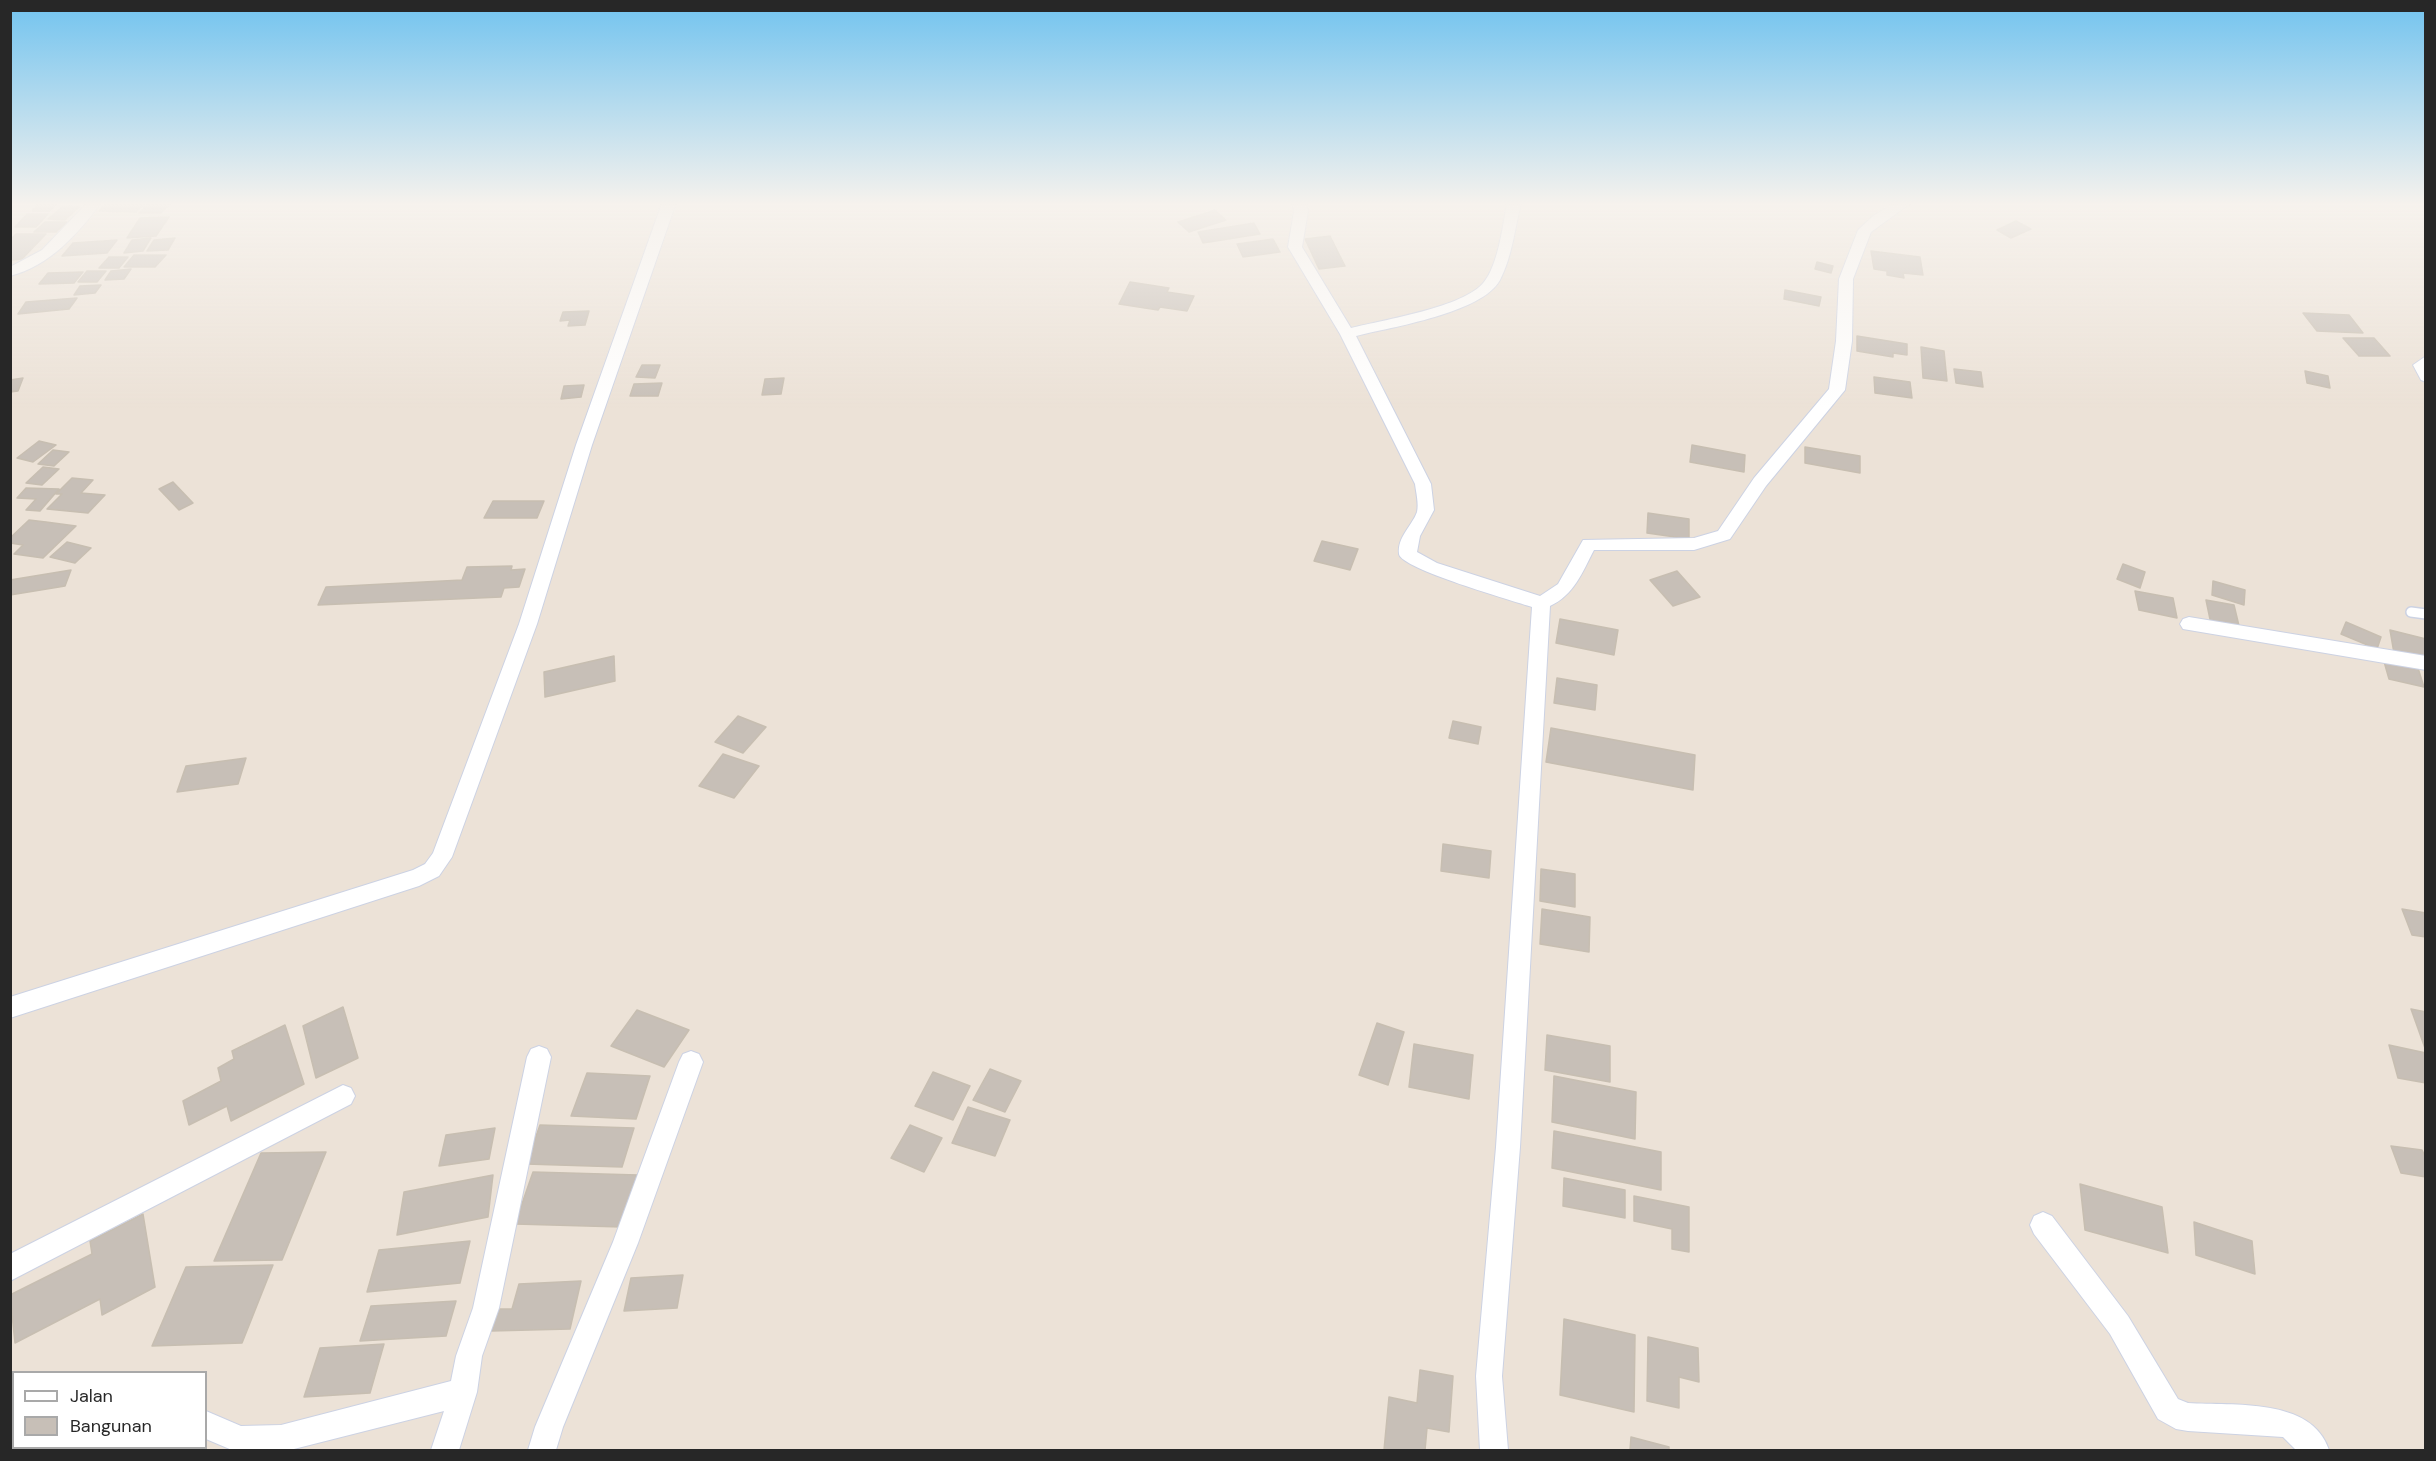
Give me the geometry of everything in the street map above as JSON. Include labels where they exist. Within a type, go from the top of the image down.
[{"type":"street","points":[[10,1008],[419,877],[438,864],[528,624],[584,445],[645,271]]},
{"type":"street","points":[[1309,271],[1347,334],[1423,483],[1426,510],[1411,536],[1408,555],[1431,567],[1541,603],[1556,596],[1565,588],[1589,544],[1694,544],[1724,535],[1760,482],[1837,390],[1844,341],[1846,279],[1849,271]]},
{"type":"street","points":[[1347,334],[1460,305],[1488,287],[1496,271]]},
{"type":"street","points":[[2426,362],[2421,365],[2426,377]]},
{"type":"street","points":[[1494,1450],[1489,1376],[1508,1147],[1541,603]]},
{"type":"street","points":[[2189,624],[2426,663]]},
{"type":"street","points":[[445,1450],[463,1392],[469,1356],[486,1308],[539,1057]]},
{"type":"street","points":[[542,1450],[549,1427],[625,1243],[691,1062]]},
{"type":"street","points":[[10,1268],[343,1096]]},
{"type":"street","points":[[2043,1225],[2119,1325],[2168,1409],[2176,1415],[2188,1417],[2283,1423],[2294,1427],[2315,1450]]},
{"type":"street","points":[[207,1425],[240,1440],[281,1439],[463,1392]]},
{"type":"lane","points":[[2411,612],[2426,614]]},
{"type":"building","points":[[87,271],[106,271],[97,282],[78,282]]},
{"type":"building","points":[[111,271],[129,271],[124,279],[105,280]]},
{"type":"building","points":[[1887,271],[1922,271],[1923,275],[1903,273],[1904,278],[1887,275]]},
{"type":"building","points":[[83,272],[74,283],[39,284],[48,273]]},
{"type":"building","points":[[1130,282],[1169,288],[1167,292],[1194,296],[1187,311],[1160,307],[1158,310],[1119,304]]},
{"type":"building","points":[[101,285],[95,293],[74,295],[80,286]]},
{"type":"building","points":[[1785,290],[1821,297],[1819,306],[1784,299]]},
{"type":"building","points":[[77,298],[69,309],[18,314],[26,302]]},
{"type":"building","points":[[589,311],[585,325],[568,326],[570,320],[560,321],[563,312]]},
{"type":"building","points":[[2303,313],[2349,315],[2363,333],[2317,331]]},
{"type":"building","points":[[1857,336],[1907,344],[1907,355],[1893,353],[1893,357],[1857,351]]},
{"type":"building","points":[[2343,338],[2374,338],[2390,356],[2359,356]]},
{"type":"building","points":[[1921,347],[1944,351],[1947,381],[1923,378]]},
{"type":"building","points":[[642,365],[660,365],[655,378],[636,377]]},
{"type":"building","points":[[1954,369],[1981,372],[1983,387],[1956,383]]},
{"type":"building","points":[[2305,371],[2328,376],[2330,388],[2307,383]]},
{"type":"building","points":[[1874,377],[1910,382],[1912,398],[1875,393]]},
{"type":"building","points":[[23,378],[18,391],[10,392],[10,380]]},
{"type":"building","points":[[784,378],[781,394],[762,395],[765,379]]},
{"type":"building","points":[[662,383],[658,396],[630,396],[634,384]]},
{"type":"building","points":[[584,385],[581,397],[561,399],[564,386]]},
{"type":"building","points":[[39,441],[56,445],[33,462],[17,458]]},
{"type":"building","points":[[1692,445],[1745,455],[1744,472],[1690,462]]},
{"type":"building","points":[[1805,447],[1860,456],[1860,473],[1805,463]]},
{"type":"building","points":[[53,450],[69,452],[54,466],[38,464]]},
{"type":"building","points":[[43,467],[59,469],[42,485],[26,483]]},
{"type":"building","points":[[72,478],[93,480],[81,493],[105,495],[88,513],[47,509],[62,494],[56,494]]},
{"type":"building","points":[[173,482],[193,503],[179,510],[159,489]]},
{"type":"building","points":[[26,488],[59,489],[40,511],[26,510],[36,499],[17,498]]},
{"type":"building","points":[[493,501],[544,501],[537,518],[484,518]]},
{"type":"building","points":[[1648,513],[1689,519],[1689,539],[1647,533]]},
{"type":"building","points":[[29,520],[76,526],[43,558],[14,554],[23,545],[10,543],[10,538]]},
{"type":"building","points":[[1322,541],[1358,549],[1350,570],[1314,561]]},
{"type":"building","points":[[67,542],[91,548],[75,563],[50,557]]},
{"type":"building","points":[[2123,564],[2145,572],[2140,588],[2117,579]]},
{"type":"building","points":[[512,566],[511,570],[525,569],[519,587],[504,588],[501,597],[318,605],[326,587],[462,580],[467,567]]},
{"type":"building","points":[[71,570],[65,586],[10,595],[10,580]]},
{"type":"building","points":[[1677,571],[1700,597],[1673,606],[1650,580]]},
{"type":"building","points":[[2213,581],[2245,590],[2244,605],[2212,595]]},
{"type":"building","points":[[2135,591],[2173,598],[2177,618],[2139,610]]},
{"type":"building","points":[[2206,600],[2234,605],[2240,630],[2211,624]]},
{"type":"building","points":[[1560,619],[1618,630],[1614,655],[1556,643]]},
{"type":"building","points":[[2346,622],[2381,637],[2377,649],[2341,634]]},
{"type":"building","points":[[2390,630],[2426,639],[2426,661],[2394,653]]},
{"type":"building","points":[[614,656],[615,681],[545,697],[544,672]]},
{"type":"building","points":[[2383,658],[2417,665],[2424,687],[2389,679]]},
{"type":"building","points":[[1557,678],[1597,685],[1595,710],[1554,703]]},
{"type":"building","points":[[738,716],[766,727],[743,753],[715,742]]},
{"type":"building","points":[[1453,721],[1481,727],[1478,744],[1449,738]]},
{"type":"building","points":[[1551,728],[1695,755],[1693,790],[1546,762]]},
{"type":"building","points":[[723,754],[759,766],[734,798],[699,786]]},
{"type":"building","points":[[246,758],[238,784],[177,792],[186,766]]},
{"type":"building","points":[[1443,844],[1491,851],[1489,878],[1441,871]]},
{"type":"building","points":[[1541,869],[1575,874],[1575,907],[1540,901]]},
{"type":"building","points":[[1542,909],[1590,917],[1589,952],[1540,944]]},
{"type":"building","points":[[2402,909],[2426,913],[2426,937],[2412,935]]},
{"type":"building","points":[[343,1007],[358,1058],[316,1078],[303,1026]]},
{"type":"building","points":[[2411,1009],[2426,1012],[2426,1051]]},
{"type":"building","points":[[637,1010],[689,1030],[664,1067],[611,1046]]},
{"type":"building","points":[[1377,1023],[1404,1032],[1388,1085],[1359,1075]]},
{"type":"building","points":[[285,1025],[304,1084],[231,1121],[227,1106],[189,1125],[183,1101],[221,1081],[218,1068],[234,1059],[232,1051]]},
{"type":"building","points":[[1547,1035],[1610,1046],[1610,1082],[1545,1070]]},
{"type":"building","points":[[1414,1044],[1473,1055],[1469,1099],[1409,1087]]},
{"type":"building","points":[[2389,1045],[2426,1053],[2426,1083],[2398,1078]]},
{"type":"building","points":[[990,1069],[1021,1081],[1005,1112],[973,1100]]},
{"type":"building","points":[[933,1072],[970,1086],[953,1120],[915,1106]]},
{"type":"building","points":[[587,1073],[650,1076],[636,1119],[571,1116]]},
{"type":"building","points":[[1554,1076],[1636,1092],[1635,1139],[1552,1122]]},
{"type":"building","points":[[968,1107],[1010,1120],[995,1156],[952,1143]]},
{"type":"building","points":[[540,1125],[634,1128],[622,1167],[526,1164]]},
{"type":"building","points":[[910,1125],[942,1138],[924,1172],[891,1158]]},
{"type":"building","points":[[495,1128],[489,1159],[439,1166],[446,1135]]},
{"type":"building","points":[[1554,1131],[1661,1152],[1661,1190],[1552,1168]]},
{"type":"building","points":[[2391,1146],[2422,1150],[2426,1158],[2426,1177],[2401,1173]]},
{"type":"building","points":[[326,1152],[282,1260],[214,1261],[261,1153]]},
{"type":"building","points":[[533,1172],[638,1175],[622,1227],[515,1224]]},
{"type":"building","points":[[493,1175],[488,1217],[397,1235],[404,1192]]},
{"type":"building","points":[[1564,1178],[1625,1190],[1625,1218],[1563,1206]]},
{"type":"building","points":[[2080,1184],[2162,1207],[2168,1253],[2085,1230]]},
{"type":"building","points":[[1634,1196],[1689,1207],[1689,1252],[1672,1249],[1672,1229],[1634,1221]]},
{"type":"building","points":[[143,1214],[155,1287],[102,1315],[100,1299],[15,1343],[10,1295],[92,1254],[90,1241]]},
{"type":"building","points":[[2194,1222],[2252,1241],[2255,1274],[2196,1255]]},
{"type":"building","points":[[470,1241],[460,1283],[367,1292],[379,1250]]},
{"type":"building","points":[[273,1265],[242,1343],[152,1346],[186,1267]]},
{"type":"building","points":[[683,1275],[677,1308],[624,1311],[631,1278]]},
{"type":"building","points":[[581,1281],[570,1329],[491,1331],[497,1309],[512,1309],[519,1284]]},
{"type":"building","points":[[456,1301],[446,1336],[360,1341],[371,1306]]},
{"type":"building","points":[[1564,1319],[1635,1335],[1634,1412],[1560,1395]]},
{"type":"building","points":[[1648,1337],[1698,1348],[1699,1382],[1679,1377],[1679,1408],[1647,1401]]},
{"type":"building","points":[[384,1344],[370,1393],[304,1397],[320,1348]]},
{"type":"building","points":[[1420,1370],[1453,1376],[1449,1432],[1427,1428],[1425,1450],[1384,1450],[1389,1397],[1417,1403]]},
{"type":"building","points":[[1631,1437],[1669,1447],[1669,1450],[1630,1450]]},
{"type":"building","points":[[20,1449],[81,1449],[81,1450],[16,1450]]}]
